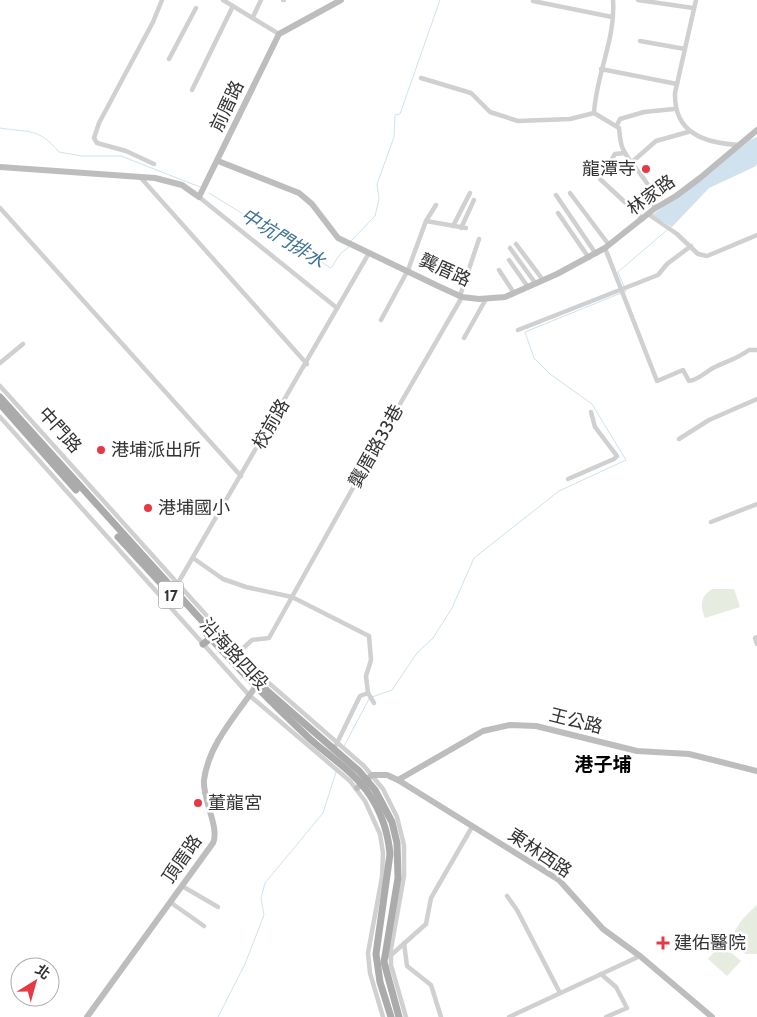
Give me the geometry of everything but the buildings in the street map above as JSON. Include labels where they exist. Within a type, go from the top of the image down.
[{"type":"main road","name":"中門路","points":[[0,397],[92,499]]},
{"type":"main road","name":"中門路","points":[[0,404],[69,473]]},
{"type":"main road","name":"沿海路四段","points":[[92,499],[258,682]]},
{"type":"main road","name":"沿海路四段","points":[[174,590],[210,638],[333,751]]},
{"type":"main road","points":[[203,644],[210,638]]},
{"type":"main road","name":"17","points":[[333,751],[344,762],[359,786],[378,809],[388,839],[390,869],[380,903],[376,954],[377,966],[391,1017]]},
{"type":"main road","name":"17","points":[[333,751],[334,764],[344,762],[370,777],[384,806],[397,843],[398,878],[384,962],[399,1017]]},
{"type":"street","points":[[154,164],[126,151],[97,143],[94,138],[99,123],[153,22],[162,0]]},
{"type":"street","points":[[223,0],[279,34],[341,0]]},
{"type":"street","points":[[253,17],[261,0]]},
{"type":"street","points":[[594,113],[595,94],[612,17],[613,0]]},
{"type":"street","points":[[638,0],[656,1],[693,8]]},
{"type":"street","points":[[681,0],[682,6]]},
{"type":"street","points":[[688,132],[674,109],[677,84],[696,0]]},
{"type":"street","points":[[533,1],[612,17]]},
{"type":"street","points":[[192,90],[233,6]]},
{"type":"street","points":[[169,59],[196,8]]},
{"type":"street","name":"前厝路","points":[[199,197],[279,34]]},
{"type":"street","points":[[640,41],[685,49]]},
{"type":"street","points":[[601,69],[677,84]]},
{"type":"street","points":[[421,78],[471,93],[490,112],[518,121],[570,119],[594,113],[617,125]]},
{"type":"street","points":[[654,209],[654,199],[649,185],[625,153],[617,125],[620,119],[632,114],[674,109]]},
{"type":"street","name":"林家路","points":[[557,274],[607,247],[654,209],[694,183],[757,130]]},
{"type":"street","points":[[632,162],[656,140],[688,132],[716,142],[739,145]]},
{"type":"street","points":[[610,162],[614,154],[625,153]]},
{"type":"street","name":"龔厝路","points":[[218,161],[306,198],[334,234],[369,253],[461,296],[486,299],[505,297],[557,274]]},
{"type":"street","points":[[0,167],[168,180],[182,185],[337,308]]},
{"type":"street","points":[[141,178],[307,364]]},
{"type":"street","points":[[600,179],[646,217],[669,228],[698,254],[706,256],[757,235]]},
{"type":"street","points":[[453,226],[470,193]]},
{"type":"street","points":[[570,193],[607,247],[622,292],[657,381],[683,370],[689,381],[698,380],[713,368],[735,360],[749,350],[757,350]]},
{"type":"street","points":[[556,195],[596,254]]},
{"type":"street","points":[[426,222],[464,228],[474,200]]},
{"type":"street","points":[[381,320],[408,270],[426,222],[436,205]]},
{"type":"street","points":[[0,208],[241,476]]},
{"type":"street","points":[[558,213],[589,258]]},
{"type":"street","name":"龔厝路33巷","points":[[239,652],[252,640],[269,638],[461,296],[479,239]]},
{"type":"street","points":[[516,244],[543,280]]},
{"type":"street","points":[[518,330],[622,292],[627,287],[658,275],[667,264],[691,246]]},
{"type":"street","points":[[510,248],[536,284]]},
{"type":"street","name":"校前路","points":[[174,590],[307,364],[369,253]]},
{"type":"street","points":[[509,260],[528,287]]},
{"type":"street","points":[[498,270],[514,293]]},
{"type":"street","points":[[464,338],[486,299]]},
{"type":"street","points":[[0,364],[23,344]]},
{"type":"street","name":"中門路","points":[[0,386],[92,499]]},
{"type":"street","points":[[679,439],[709,420],[757,399]]},
{"type":"street","points":[[568,479],[614,460],[616,456],[595,427],[591,412]]},
{"type":"street","name":"中門路","points":[[0,417],[81,509]]},
{"type":"street","points":[[59,483],[69,473]]},
{"type":"street","name":"沿海路四段","points":[[92,499],[174,590],[239,652],[258,682]]},
{"type":"street","points":[[711,522],[757,504]]},
{"type":"street","name":"沿海路四段","points":[[81,509],[249,695],[333,751]]},
{"type":"street","points":[[193,558],[223,578],[246,587],[292,597],[369,636],[371,660],[366,676],[368,693],[374,702]]},
{"type":"street","points":[[756,638],[757,644]]},
{"type":"street","name":"頂厝路","points":[[87,1017],[215,840],[204,787],[212,754],[258,682]]},
{"type":"street","points":[[333,751],[360,696],[368,693]]},
{"type":"street","name":"王公路","points":[[398,780],[483,731],[510,725],[536,726],[637,751],[689,754],[757,771]]},
{"type":"street","name":"東林西路","points":[[370,777],[387,776],[398,780],[472,827],[530,860],[559,880],[603,929],[640,956],[712,1017]]},
{"type":"street","points":[[359,786],[370,777],[383,789],[397,817],[404,845],[404,876],[391,955],[394,979],[406,1017]]},
{"type":"street","points":[[370,973],[426,924],[432,898],[472,827]]},
{"type":"street","points":[[182,886],[218,907]]},
{"type":"street","points":[[507,896],[517,910],[560,993]]},
{"type":"street","points":[[170,902],[204,926]]},
{"type":"street","points":[[380,903],[369,946],[370,973],[383,1017]]},
{"type":"street","points":[[404,943],[408,966],[431,986],[441,1017]]},
{"type":"street","points":[[509,1017],[640,956]]},
{"type":"street","points":[[601,974],[616,987],[627,1008],[606,1017]]},
{"type":"shaded area","points":[[712,589],[734,589],[740,607],[705,618],[702,602],[705,595]]},
{"type":"shaded area","points":[[757,905],[757,954],[746,954],[736,949],[734,943],[735,931]]},
{"type":"shaded area","points":[[721,944],[741,961],[727,976],[708,959]]},
{"type":"water","points":[[757,137],[757,165],[709,188],[672,227],[652,215],[699,182],[750,140]]},
{"type":"waterway","name":"中坑門排水","points":[[351,241],[375,216],[379,199],[377,184],[394,137],[395,115],[400,114],[440,0]]},
{"type":"waterway","name":"中坑門排水","points":[[0,128],[32,132],[45,138],[59,152],[82,156],[121,156],[200,187]]},
{"type":"waterway","name":"中坑門排水","points":[[209,193],[331,268],[341,253],[349,247]]},
{"type":"waterway","points":[[372,697],[392,690],[417,653],[433,638],[452,608],[474,558],[559,491],[626,460],[592,404],[550,374],[534,358],[525,332],[626,291],[618,272],[667,230]]},
{"type":"waterway","points":[[344,746],[369,699]]},
{"type":"waterway","points":[[218,1017],[245,964],[264,915],[261,898],[265,883],[323,813],[336,772]]},
{"type":"place","name":"龍潭寺","points":[[646,169]]},
{"type":"place","name":"港埔派出所","points":[[101,450]]},
{"type":"place","name":"港埔國小","points":[[148,508]]},
{"type":"place","name":"董龍宮","points":[[198,803]]},
{"type":"place","name":"建佑醫院","points":[[663,943]]},
{"type":"district","name":"港子埔","points":[[603,764]]}]
